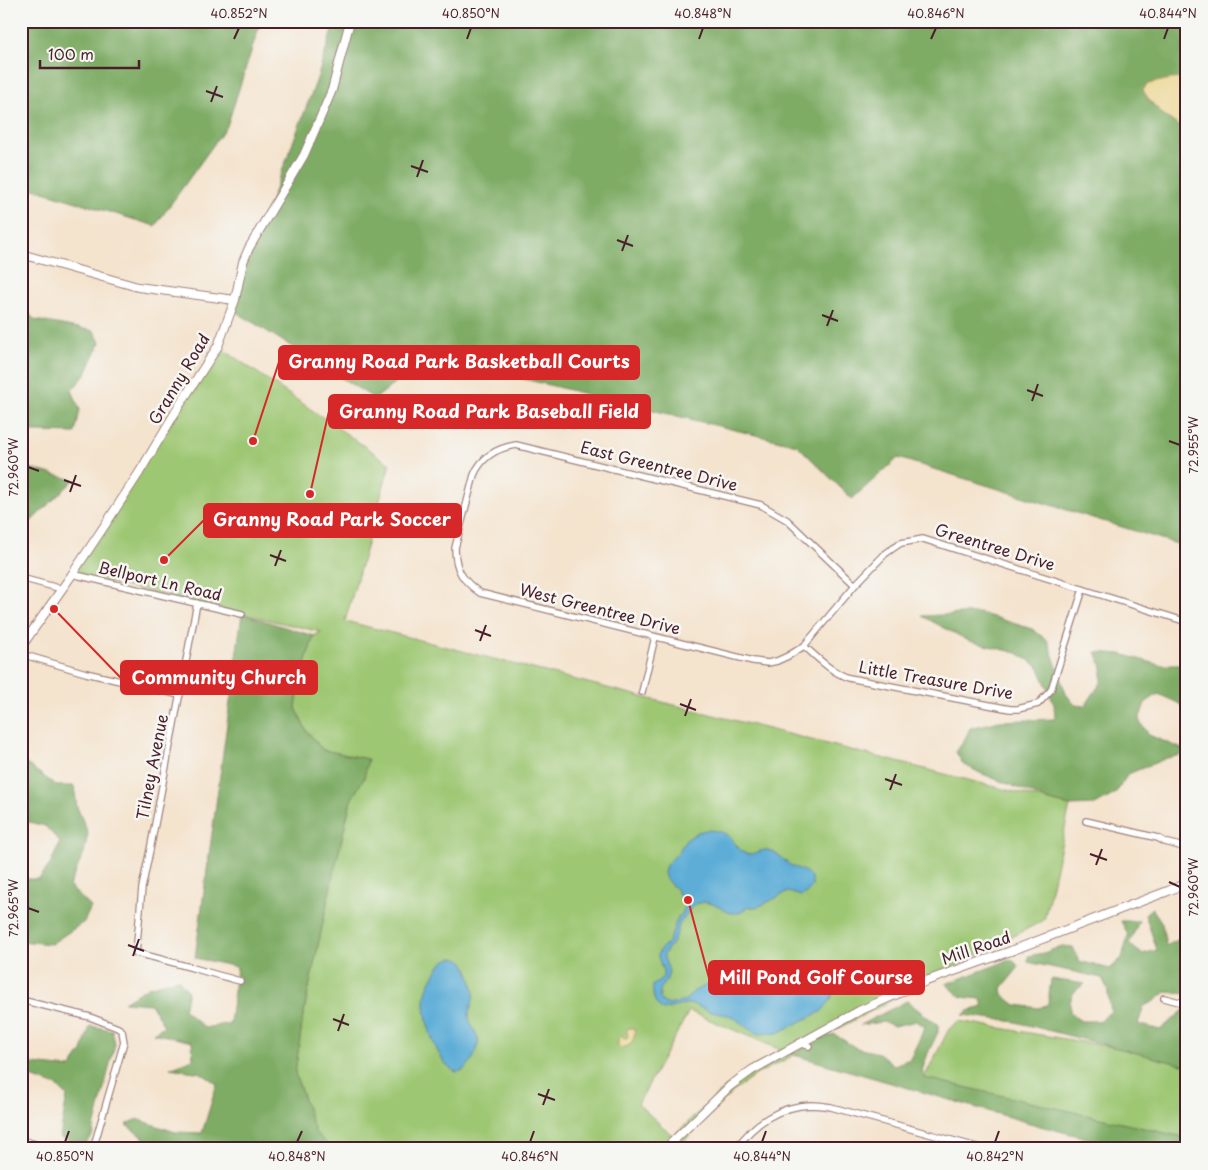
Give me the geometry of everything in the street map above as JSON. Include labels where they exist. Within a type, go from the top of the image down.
[{"type":"street","name":"Granny Road","points":[[21,646],[62,589],[136,478],[218,346],[236,300],[243,262],[249,248],[304,155],[332,90],[350,21]]},
{"type":"street","points":[[21,254],[138,287],[236,300]]},
{"type":"street","name":"East Greentree Drive","points":[[465,508],[474,475],[483,460],[498,449],[516,445],[524,446],[760,505],[787,520],[855,585]]},
{"type":"street","name":"West Greentree Drive","points":[[465,508],[455,548],[455,558],[459,571],[480,593],[753,661],[768,663],[777,661],[804,646]]},
{"type":"street","name":"Greentree Drive","points":[[804,646],[855,585],[892,548],[901,543],[923,539],[1187,622]]},
{"type":"street","name":"Bellport Ln Road","points":[[72,574],[242,614]]},
{"type":"street","points":[[21,578],[62,589]]},
{"type":"street","name":"Little Treasure Drive","points":[[804,646],[829,668],[839,675],[849,678],[1018,709],[1038,704],[1051,690],[1083,589]]},
{"type":"street","name":"Tilney Avenue","points":[[197,603],[142,888],[136,952],[240,981]]},
{"type":"street","points":[[642,692],[655,637]]},
{"type":"street","points":[[21,654],[180,695]]},
{"type":"street","points":[[1086,820],[1158,838],[1187,848]]},
{"type":"street","name":"Mill Road","points":[[666,1149],[730,1086],[752,1070],[859,1011],[926,981],[1012,951],[1187,883]]},
{"type":"street","points":[[1164,998],[1187,1004]]},
{"type":"street","points":[[21,1000],[104,1022],[122,1031],[124,1042],[93,1149]]},
{"type":"street","points":[[799,1043],[809,1046]]},
{"type":"street","points":[[736,1149],[752,1128],[771,1115],[792,1108],[812,1105],[831,1107],[984,1149]]},
{"type":"street","points":[[21,1140],[54,1149]]},
{"type":"green space","points":[[21,21],[261,21],[227,126],[155,226],[21,185]]},
{"type":"green space","points":[[335,21],[1187,21],[1187,78],[1170,79],[1147,99],[1170,120],[1187,131],[1187,547],[898,458],[852,499],[797,445],[429,356],[375,399],[230,308],[317,79]]},
{"type":"green space","points":[[21,305],[35,320],[94,331],[100,342],[86,374],[72,390],[80,410],[75,433],[21,432]]},
{"type":"green space","points":[[218,346],[328,421],[333,418],[338,428],[390,464],[345,621],[1070,806],[1044,920],[831,1032],[794,1055],[757,1074],[734,1091],[676,1149],[332,1149],[315,1132],[295,1073],[303,1016],[332,880],[351,800],[364,778],[367,759],[323,750],[306,730],[296,708],[300,678],[314,636],[321,632],[72,574]],"holes":[[[689,1011],[781,1050],[732,1082],[673,1136],[638,1104]]]},
{"type":"green space","points":[[21,466],[74,480],[23,529],[21,529]]},
{"type":"green space","points":[[980,613],[1032,629],[1048,641],[1066,694],[1075,705],[1085,706],[1102,681],[1102,667],[1096,652],[1121,654],[1160,665],[1187,665],[1187,707],[1158,694],[1145,703],[1139,720],[1149,735],[1187,751],[1187,754],[1167,758],[1128,774],[1115,794],[1095,805],[1070,806],[1053,802],[980,773],[963,764],[956,752],[970,728],[1000,721],[1055,719],[1054,704],[1038,666],[1017,653],[969,641],[922,616]]},
{"type":"green space","points":[[242,614],[314,636],[300,678],[296,708],[306,730],[323,750],[368,759],[364,778],[351,800],[332,880],[303,1016],[295,1073],[315,1132],[332,1149],[154,1149],[155,1146],[126,1125],[137,1119],[175,1132],[202,1133],[217,1084],[201,1073],[170,1068],[193,1059],[192,1042],[153,1033],[164,1026],[151,1004],[124,1002],[148,987],[178,979],[188,991],[184,1010],[205,1028],[230,1023],[237,967],[195,958]]},
{"type":"green space","points":[[21,764],[28,765],[57,786],[74,786],[77,807],[88,833],[84,853],[69,886],[91,907],[84,922],[51,944],[21,941],[21,879],[39,879],[51,863],[60,842],[45,826],[21,820]]},
{"type":"green space","points":[[1152,908],[1162,923],[1166,946],[1187,935],[1187,994],[1166,992],[1155,1001],[1144,1006],[1138,1024],[1160,1030],[1185,1009],[1187,1010],[1187,1066],[1016,1022],[963,1015],[968,1011],[983,1007],[981,999],[961,997],[946,984],[1012,959],[1019,967],[1002,988],[1003,995],[1016,1005],[1039,1008],[1048,1004],[1051,979],[1085,984],[1074,992],[1070,1003],[1070,1013],[1081,1021],[1100,1021],[1111,1011],[1107,988],[1102,978],[1028,962],[1028,956],[1044,953],[1062,946],[1073,947],[1079,961],[1110,969],[1122,958],[1128,935],[1121,921],[1139,921],[1129,944],[1142,954],[1157,950],[1145,914]]},
{"type":"green space","points":[[907,1001],[938,1025],[938,1032],[922,1071],[925,1078],[1187,1138],[1187,1149],[1129,1149],[1040,1126],[794,1055],[820,1039],[834,1034],[856,1048],[879,1053],[894,1065],[910,1059],[925,1027],[917,1021],[894,1026],[884,1022],[860,1025]]},
{"type":"green space","points":[[959,1021],[1118,1048],[1187,1066],[1187,1138],[924,1078],[949,1029]]},
{"type":"green space","points":[[90,1026],[112,1030],[115,1044],[92,1136],[83,1148],[60,1137],[67,1096],[57,1086],[31,1077],[21,1078],[21,1062],[70,1068],[82,1051]]},
{"type":"sand","points":[[1187,78],[1187,131],[1162,113],[1143,90],[1148,84],[1170,79]]},
{"type":"sand","points":[[627,1029],[635,1030],[633,1039],[630,1044],[621,1048],[618,1046],[618,1040],[621,1036],[627,1039]]},
{"type":"water","points":[[706,830],[725,834],[747,854],[764,850],[773,852],[790,865],[808,874],[812,878],[812,887],[801,896],[788,892],[762,905],[749,907],[738,913],[730,913],[713,904],[704,902],[695,904],[680,922],[673,942],[664,954],[669,971],[667,979],[661,987],[660,999],[669,1005],[686,1000],[694,991],[707,985],[760,975],[767,971],[779,971],[828,977],[833,983],[834,991],[830,1001],[821,1012],[777,1033],[759,1034],[750,1030],[732,1016],[711,1012],[692,1004],[663,1010],[656,1002],[653,996],[653,985],[663,977],[658,954],[669,941],[678,917],[682,914],[685,906],[676,889],[665,877],[666,865],[677,854],[686,840],[698,832]]},
{"type":"water","points":[[452,958],[463,961],[467,967],[474,995],[469,1017],[478,1043],[474,1056],[466,1068],[456,1072],[442,1059],[436,1049],[428,1025],[425,1002],[427,988],[434,975],[443,962]]},
{"type":"place","name":"Granny Road Park Basketball Courts","points":[[253,441]]},
{"type":"place","name":"Granny Road Park Baseball Field","points":[[310,494]]},
{"type":"place","name":"Granny Road Park Soccer","points":[[164,560]]},
{"type":"place","name":"Community Church","points":[[54,609]]},
{"type":"place","name":"Mill Pond Golf Course","points":[[688,900]]}]
